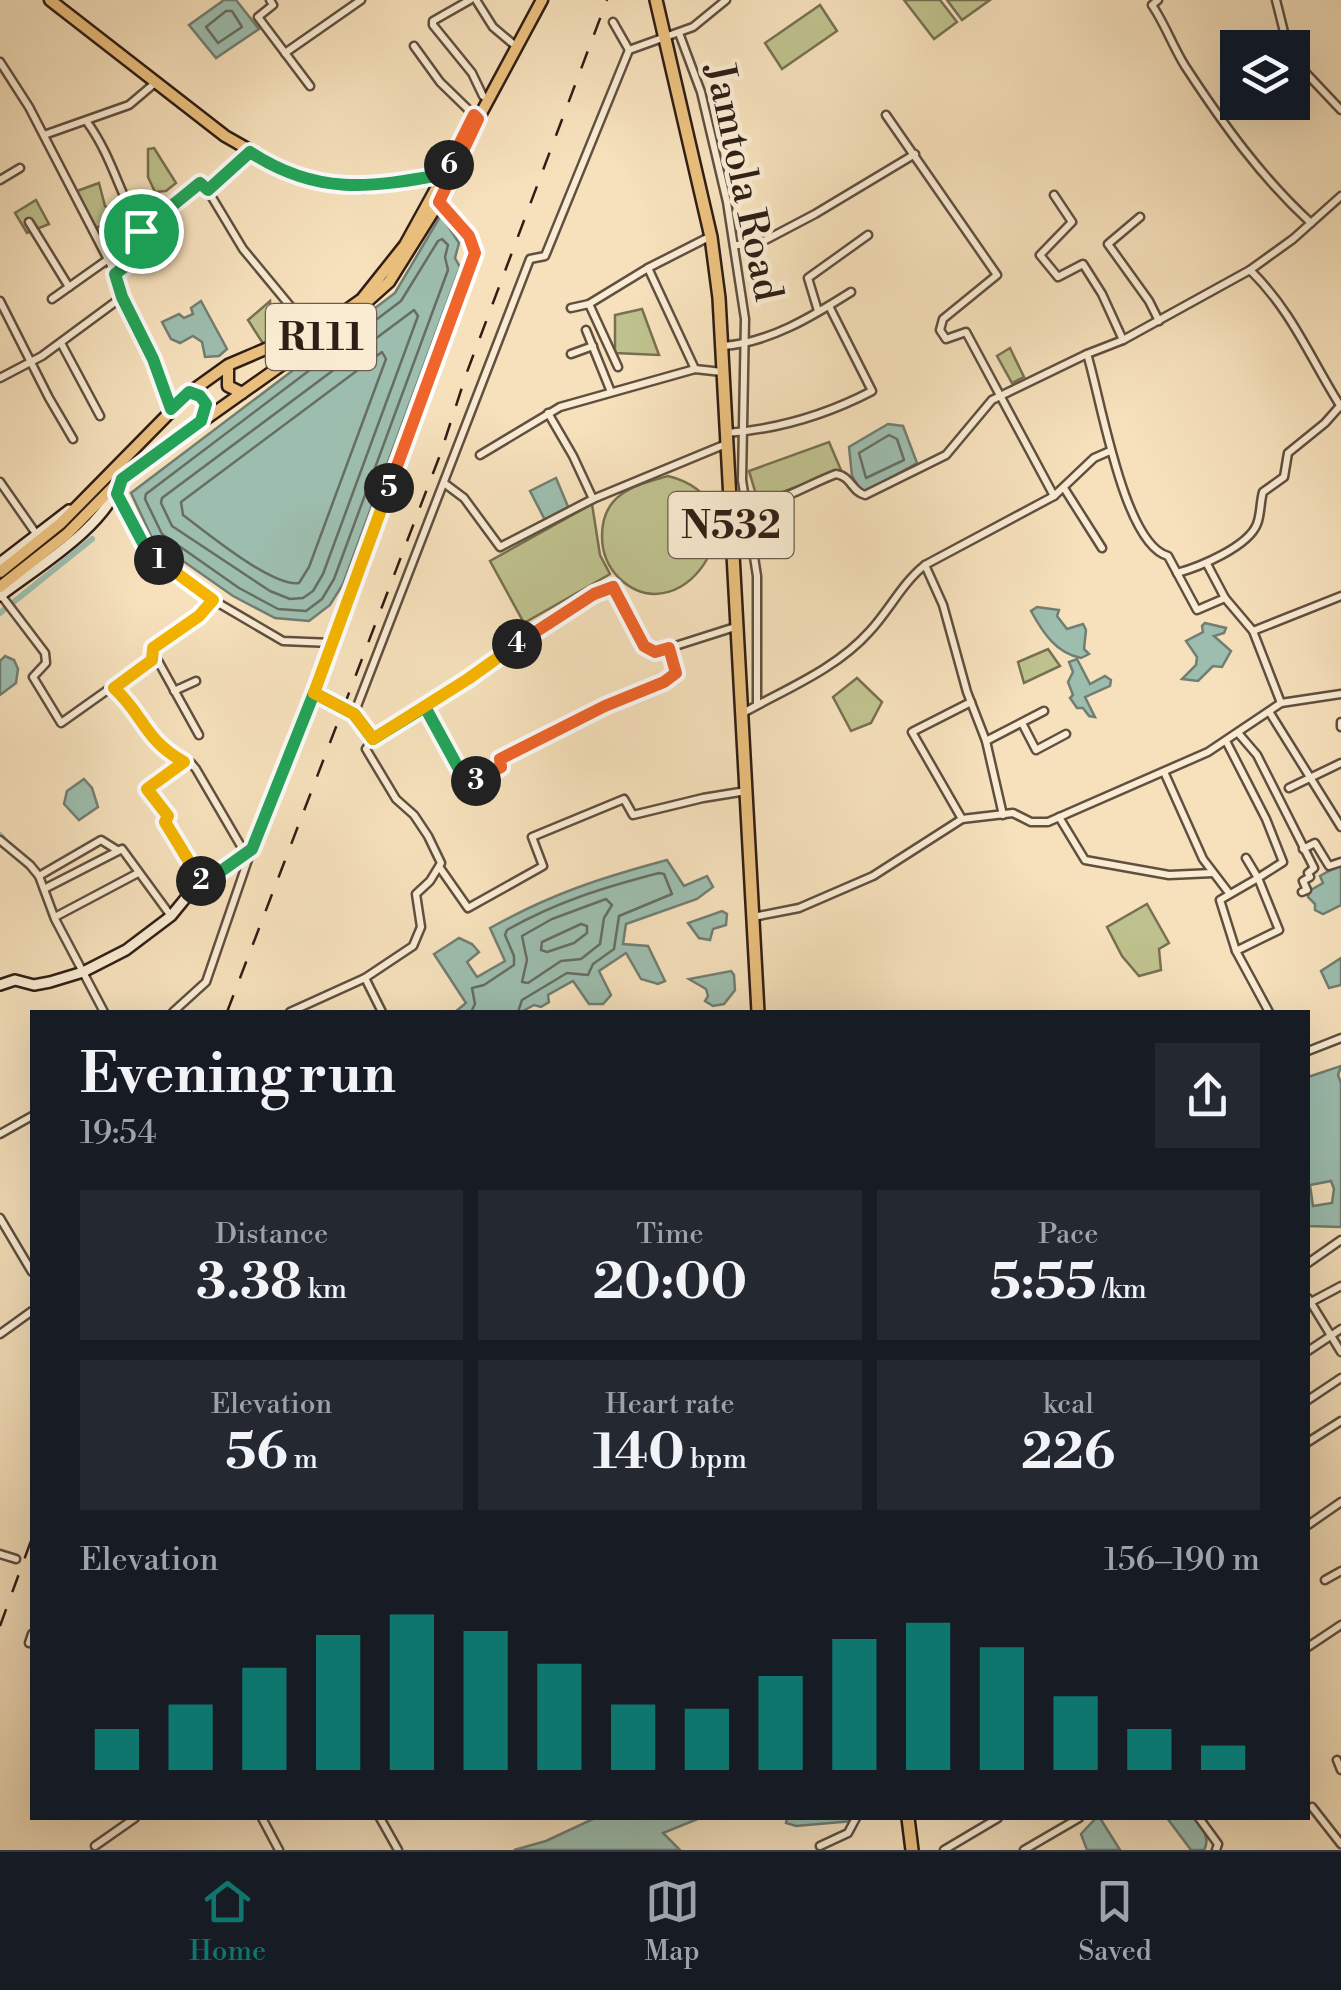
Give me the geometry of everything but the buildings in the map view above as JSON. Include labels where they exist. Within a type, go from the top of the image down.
[{"type":"highway","name":"N532","points":[[658,0],[710,237],[722,346],[747,791],[754,1010]]},
{"type":"highway","points":[[908,1820],[912,1850]]},
{"type":"main road","points":[[50,0],[250,152],[288,172],[336,186],[393,184],[445,174]]},
{"type":"main road","name":"R111","points":[[0,587],[67,534],[122,479],[378,292],[398,269],[439,202],[483,96],[538,0]]},
{"type":"main road","name":"R111","points":[[0,572],[80,505],[189,392],[228,366],[348,310],[373,288],[405,245],[538,0]]},
{"type":"main road","points":[[228,366],[228,386],[243,393]]},
{"type":"main road","points":[[189,392],[204,401],[201,421]]},
{"type":"street","points":[[270,0],[273,5],[258,16],[310,86]]},
{"type":"street","points":[[285,53],[361,0]]},
{"type":"street","points":[[483,96],[434,22],[473,0],[492,27],[512,43]]},
{"type":"street","points":[[354,714],[530,259],[544,256],[629,50],[680,33],[726,0]]},
{"type":"street","points":[[1158,0],[1152,5],[1168,37],[1244,152],[1274,190],[1312,223]]},
{"type":"street","points":[[1276,0],[1284,30]]},
{"type":"street","points":[[613,22],[629,50]]},
{"type":"street","name":"Jamtola Road","points":[[680,33],[701,92],[734,245],[747,344],[742,480],[757,576],[757,706]]},
{"type":"street","points":[[414,46],[440,82],[476,117]]},
{"type":"street","points":[[0,62],[44,135],[115,274],[171,409]]},
{"type":"street","points":[[1310,77],[1341,110]]},
{"type":"street","points":[[44,135],[130,105],[156,82]]},
{"type":"street","points":[[886,116],[996,274],[940,324],[946,339],[966,332],[1054,496]]},
{"type":"street","points":[[88,122],[104,145],[125,204],[150,248],[115,274]]},
{"type":"street","points":[[208,190],[250,152]]},
{"type":"street","points":[[734,245],[756,245],[914,154]]},
{"type":"street","points":[[0,180],[20,168]]},
{"type":"street","points":[[141,231],[200,183],[242,249],[310,330]]},
{"type":"street","points":[[1054,195],[1072,222],[1040,255],[1058,278],[1083,264],[1123,340]]},
{"type":"street","points":[[730,505],[748,508],[777,500],[836,474],[846,476],[857,492],[866,495],[946,455],[992,400],[1123,340],[1250,270],[1341,196]]},
{"type":"street","points":[[175,1010],[206,982],[249,851],[314,693],[475,253],[469,236],[439,202]]},
{"type":"street","points":[[1140,217],[1108,244],[1150,301],[1159,321]]},
{"type":"street","points":[[29,222],[69,287]]},
{"type":"street","points":[[818,312],[808,278],[868,234]]},
{"type":"street","points":[[571,308],[589,304],[710,237]]},
{"type":"street","points":[[52,299],[107,260]]},
{"type":"street","points":[[648,268],[696,370]]},
{"type":"street","points":[[1177,573],[1207,564],[1252,532],[1262,494],[1284,477],[1288,453],[1340,406],[1316,368],[1299,329],[1272,291],[1250,270]]},
{"type":"street","points":[[722,346],[747,344],[852,292]]},
{"type":"street","points":[[0,378],[30,362],[122,297]]},
{"type":"street","points":[[0,301],[73,439]]},
{"type":"street","points":[[589,304],[618,366]]},
{"type":"street","points":[[444,484],[464,498],[500,547],[593,499],[726,439],[815,416],[874,390],[829,306]]},
{"type":"street","points":[[586,330],[611,392]]},
{"type":"street","points":[[60,342],[100,416]]},
{"type":"street","points":[[571,354],[594,346]]},
{"type":"street","points":[[1087,354],[1110,451],[1140,525],[1159,554],[1168,556],[1197,610],[1225,598]]},
{"type":"street","points":[[480,455],[548,414],[611,392],[696,370],[723,372]]},
{"type":"street","points":[[548,414],[593,499]]},
{"type":"street","points":[[743,713],[823,670],[867,634],[925,565],[1054,496],[1094,458],[1110,451]]},
{"type":"street","points":[[122,479],[117,494],[73,540],[2,597],[45,653],[46,663],[34,677],[61,723],[154,657]]},
{"type":"street","points":[[0,482],[37,535]]},
{"type":"street","points":[[1064,488],[1102,548]]},
{"type":"street","points":[[117,494],[144,545],[162,564],[213,600],[283,641],[332,642]]},
{"type":"street","points":[[0,563],[80,505]]},
{"type":"street","points":[[1207,564],[1225,598],[1253,631],[1280,704]]},
{"type":"street","points":[[925,565],[943,605],[986,741],[1003,815]]},
{"type":"street","points":[[735,627],[655,652],[644,646],[617,591],[608,587],[549,620],[373,739],[366,749],[397,800],[414,815],[428,836],[440,868],[468,908],[543,866],[532,837],[572,818],[624,799],[632,815],[747,791]]},
{"type":"street","points":[[1253,631],[1341,596]]},
{"type":"street","points":[[199,735],[154,657],[153,648],[199,616],[213,600]]},
{"type":"street","points":[[425,707],[460,771],[472,784],[501,767],[500,759],[605,706],[674,677],[669,648]]},
{"type":"street","points":[[174,691],[196,681]]},
{"type":"street","points":[[114,688],[162,750],[196,769],[249,851]]},
{"type":"street","points":[[314,693],[354,714],[373,739]]},
{"type":"street","points":[[752,918],[798,908],[873,876],[962,819],[1018,814],[1042,823],[1165,774],[1226,742],[1280,704],[1341,694]]},
{"type":"street","points":[[962,819],[912,732],[971,702]]},
{"type":"street","points":[[986,741],[1044,711]]},
{"type":"street","points":[[1270,714],[1341,827]]},
{"type":"street","points":[[1022,722],[1036,750],[1066,734]]},
{"type":"street","points":[[1239,734],[1257,755],[1314,869],[1303,881],[1307,890],[1302,892]]},
{"type":"street","points":[[1226,742],[1266,819],[1282,862],[1220,900],[1236,951],[1268,1010]]},
{"type":"street","points":[[184,762],[147,789],[168,816],[165,822],[203,884]]},
{"type":"street","points":[[1289,788],[1341,763]]},
{"type":"street","points":[[1165,774],[1202,859],[1229,892]]},
{"type":"street","points":[[1060,817],[1088,861],[1169,876],[1213,874]]},
{"type":"street","points":[[39,876],[101,840],[124,851],[171,916]]},
{"type":"street","points":[[1,841],[39,876],[55,917],[103,1010]]},
{"type":"street","points":[[1303,849],[1316,843],[1330,866],[1341,862]]},
{"type":"street","points":[[44,889],[117,850]]},
{"type":"street","points":[[0,986],[14,980],[40,985],[82,972],[126,950],[171,916],[189,894],[249,851]]},
{"type":"street","points":[[1236,951],[1279,930],[1246,858]]},
{"type":"street","points":[[294,1010],[364,978],[412,948],[420,927],[416,894],[440,868]]},
{"type":"street","points":[[55,917],[138,873]]},
{"type":"street","points":[[364,978],[381,1010]]},
{"type":"street","points":[[1310,1050],[1341,1038]]},
{"type":"street","points":[[0,1134],[30,1117]]},
{"type":"street","points":[[0,1218],[30,1269]]},
{"type":"street","points":[[1310,1262],[1341,1240]]},
{"type":"street","points":[[1310,1300],[1341,1286]]},
{"type":"street","points":[[1310,1302],[1341,1352]]},
{"type":"street","points":[[0,1334],[30,1312]]},
{"type":"street","points":[[1310,1350],[1341,1329]]},
{"type":"street","points":[[1310,1399],[1341,1378]]},
{"type":"street","points":[[1310,1441],[1341,1420]]},
{"type":"street","points":[[1310,1524],[1341,1502]]},
{"type":"street","points":[[0,1554],[16,1559]]},
{"type":"street","points":[[1325,1580],[1341,1571]]},
{"type":"street","points":[[1310,1646],[1341,1625]]},
{"type":"street","points":[[1337,1760],[1341,1770]]},
{"type":"street","points":[[1312,1807],[1338,1830],[1341,1844]]},
{"type":"street","points":[[94,1846],[132,1820]]},
{"type":"street","points":[[263,1820],[279,1850]]},
{"type":"street","points":[[381,1820],[398,1850]]},
{"type":"street","points":[[820,1846],[848,1834],[855,1820]]},
{"type":"street","points":[[944,1850],[995,1820]]},
{"type":"street","points":[[1024,1850],[1075,1820]]},
{"type":"street","points":[[1201,1820],[1218,1844],[1216,1850]]},
{"type":"green space","points":[[904,0],[940,0],[957,22],[934,39]]},
{"type":"green space","points":[[947,0],[990,0],[962,20]]},
{"type":"green space","points":[[820,5],[837,31],[782,69],[765,43]]},
{"type":"green space","points":[[154,148],[176,183],[166,191],[155,192],[148,177],[148,149]]},
{"type":"green space","points":[[99,183],[105,206],[120,217],[92,230],[77,202],[77,191]]},
{"type":"green space","points":[[36,200],[49,224],[27,233],[15,213]]},
{"type":"green space","points":[[270,301],[272,333],[281,345],[269,353],[248,320]]},
{"type":"green space","points":[[642,309],[659,355],[615,353],[615,315]]},
{"type":"green space","points":[[1010,348],[1024,377],[1012,383],[997,356]]},
{"type":"green space","points":[[829,442],[841,470],[758,501],[749,471]]},
{"type":"green space","points":[[668,476],[698,490],[713,512],[715,536],[706,560],[690,580],[669,592],[644,592],[619,578],[609,564],[602,542],[603,522],[607,510],[622,494]]},
{"type":"green space","points":[[592,504],[600,555],[610,574],[524,623],[490,561]]},
{"type":"green space","points":[[1048,649],[1060,666],[1024,683],[1018,662]]},
{"type":"green space","points":[[857,678],[882,702],[871,723],[851,731],[833,697]]},
{"type":"green space","points":[[1147,904],[1169,943],[1159,949],[1161,970],[1139,976],[1122,956],[1107,927]]},
{"type":"water","points":[[224,0],[236,0],[259,29],[216,58],[189,25]]},
{"type":"water","points":[[441,215],[459,243],[455,258],[460,267],[343,584],[330,605],[309,621],[275,618],[233,596],[153,540],[131,493],[395,293]]},
{"type":"water","points":[[201,301],[227,349],[219,356],[205,357],[202,342],[193,336],[180,343],[171,339],[162,322],[179,314],[184,318],[193,314],[191,308]]},
{"type":"water","points":[[888,424],[903,426],[917,463],[861,491],[852,476],[849,447]]},
{"type":"water","points":[[556,478],[569,509],[546,522],[530,491]]},
{"type":"water","points":[[1037,607],[1059,610],[1057,616],[1067,629],[1083,624],[1084,649],[1089,654],[1081,658],[1057,647],[1031,611]]},
{"type":"water","points":[[1205,623],[1226,628],[1224,633],[1214,636],[1231,651],[1222,667],[1213,666],[1198,681],[1182,679],[1196,665],[1197,657],[1186,641],[1203,632]]},
{"type":"water","points":[[5,656],[14,660],[18,669],[16,683],[0,695],[0,661]]},
{"type":"water","points":[[1077,659],[1090,684],[1105,676],[1111,680],[1110,686],[1085,697],[1095,717],[1077,708],[1070,698],[1073,695],[1068,682],[1073,672],[1069,662]]},
{"type":"water","points":[[84,779],[92,788],[98,807],[79,820],[64,804],[67,791]]},
{"type":"water","points":[[667,860],[684,886],[707,876],[713,887],[697,899],[626,924],[623,944],[648,946],[665,981],[658,984],[641,979],[626,953],[599,971],[611,995],[603,1004],[589,1004],[573,981],[548,995],[549,1002],[541,1007],[457,1010],[466,1003],[434,954],[459,938],[472,944],[479,952],[467,962],[477,977],[505,961],[490,928],[576,888]]},
{"type":"water","points":[[1341,864],[1341,905],[1323,914],[1315,910],[1309,891],[1323,883],[1320,876]]},
{"type":"water","points":[[722,911],[727,914],[726,925],[713,929],[710,940],[699,938],[688,923]]},
{"type":"water","points":[[1341,958],[1341,985],[1329,988],[1321,971]]},
{"type":"water","points":[[731,971],[735,990],[724,1004],[713,1006],[705,1001],[706,989],[689,979]]},
{"type":"water","points":[[1341,1066],[1338,1075],[1341,1227],[1310,1226],[1310,1185],[1310,1076]],"holes":[[[1331,1181],[1332,1203],[1313,1206],[1310,1185]]]},
{"type":"water","points":[[591,1820],[695,1820],[663,1833],[680,1850],[514,1850],[546,1841]]},
{"type":"water","points":[[787,1820],[854,1821],[796,1826]]},
{"type":"water","points":[[1094,1820],[1101,1820],[1120,1850],[1087,1850],[1081,1834]]},
{"type":"water","points":[[1168,1820],[1196,1820],[1203,1829],[1204,1850],[1191,1850]]},
{"type":"waterway","points":[[0,613],[92,539]]},
{"type":"railway","points":[[228,1010],[440,455],[467,372],[607,0]]},
{"type":"railway","points":[[0,1626],[30,1544]]},
{"type":"route","points":[[141,231],[150,248],[115,274],[122,297],[153,359],[171,409],[189,392],[203,398],[206,409],[201,421],[122,479],[117,494],[144,545],[162,564],[213,600],[199,616],[153,648],[152,660],[114,688],[162,750],[184,762],[147,789],[168,816],[165,822],[203,884],[252,849],[314,693],[344,706],[373,739],[425,707],[471,784],[501,767],[500,759],[605,706],[674,677],[669,648],[655,652],[644,646],[617,591],[608,587],[549,620],[468,679],[373,739],[354,714],[344,706],[314,693],[475,253],[469,236],[439,202],[478,119],[474,115],[445,174],[393,184],[336,186],[310,181],[250,152],[208,190],[200,183],[141,231]]}]
